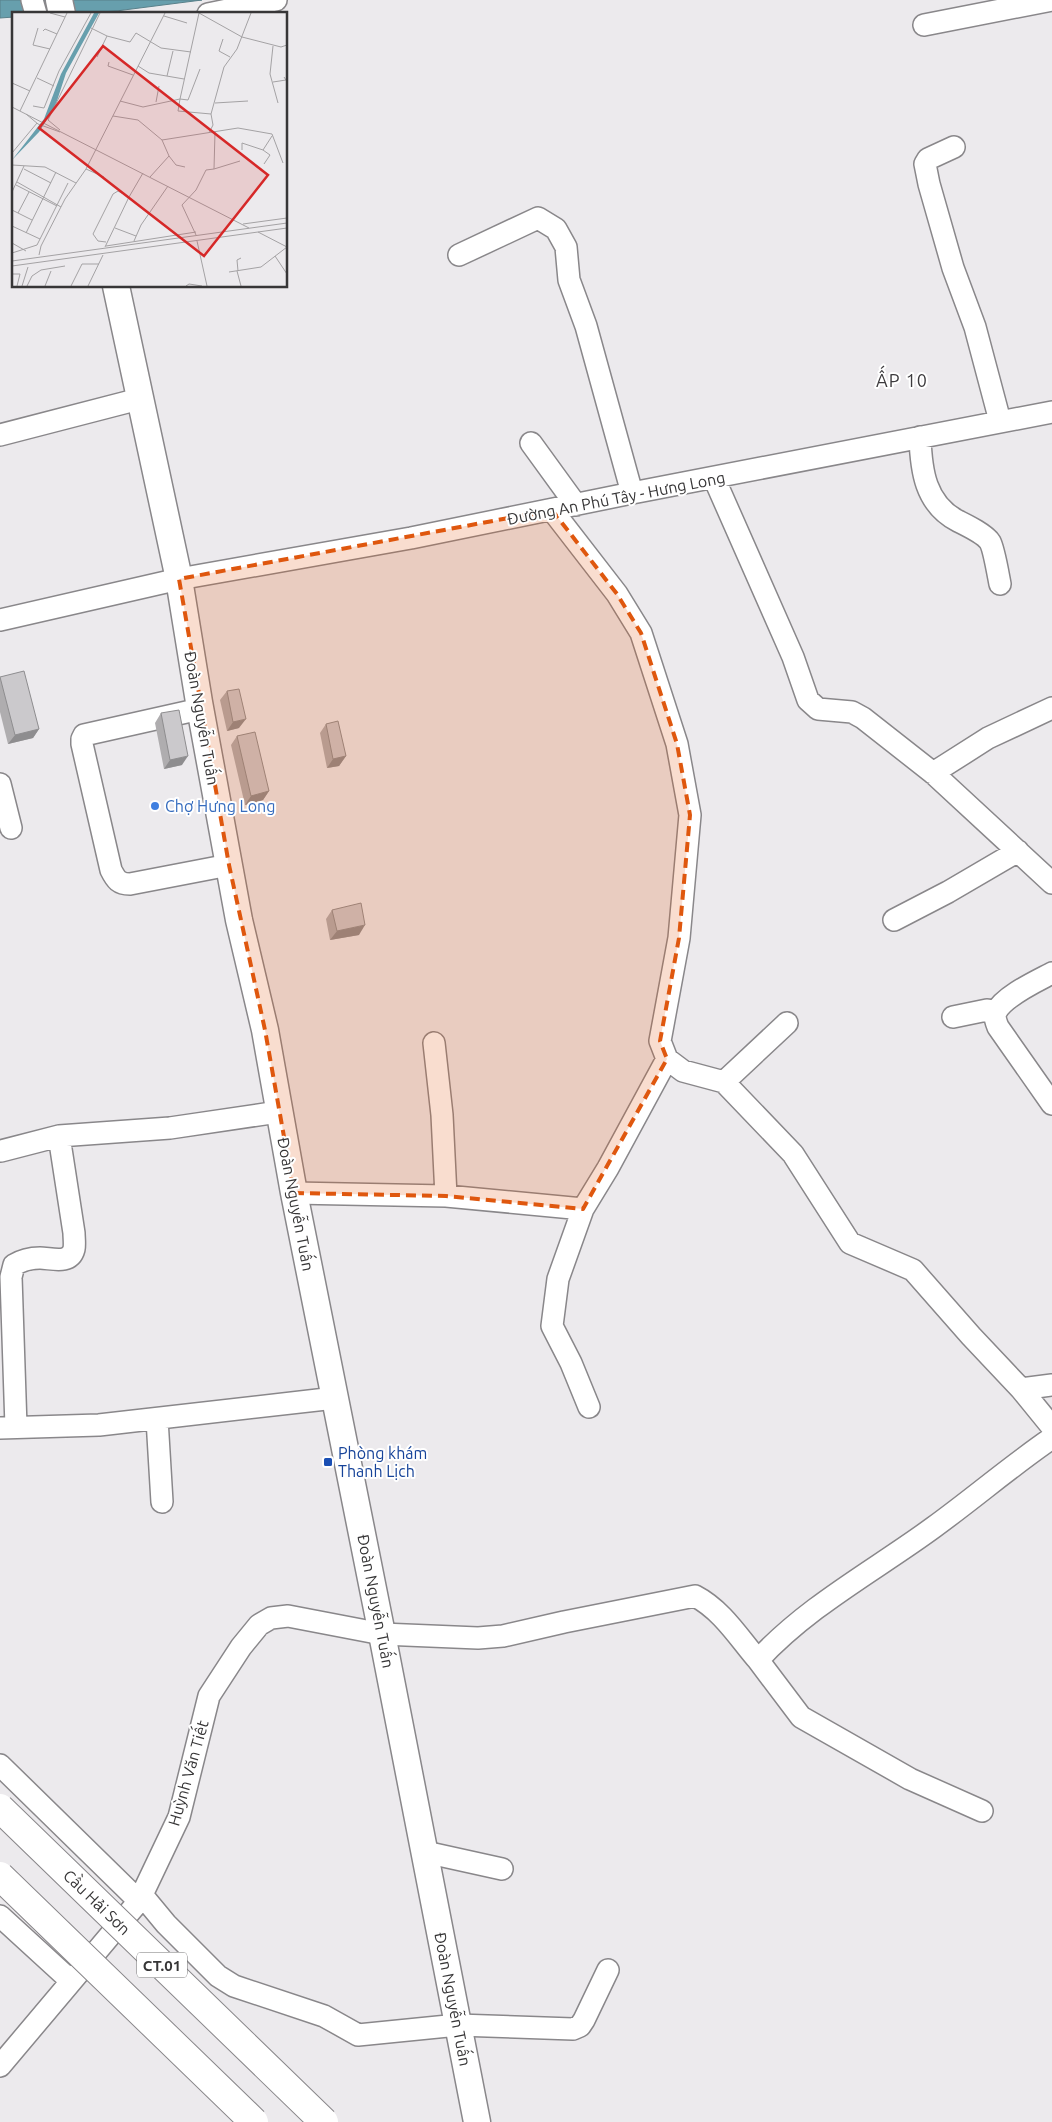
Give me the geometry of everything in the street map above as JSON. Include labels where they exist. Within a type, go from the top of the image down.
[{"type":"highway","name":"Cầu Hải Sơn","points":[[0,1808],[324,2122]]},
{"type":"highway","name":"CT.01","points":[[0,1876],[254,2122]]},
{"type":"main road","name":"Đoàn Nguyễn Tuấn","points":[[116,288],[179,579],[200,709],[239,920],[265,1030],[278,1112],[477,2122]]},
{"type":"street","points":[[218,12],[276,0]]},
{"type":"street","points":[[924,25],[1052,0]]},
{"type":"street","points":[[954,147],[928,159],[925,164],[953,268],[975,327],[1000,421]]},
{"type":"street","points":[[459,255],[538,218],[556,229],[566,247],[570,280],[586,326],[632,492]]},
{"type":"street","points":[[0,435],[139,398]]},
{"type":"street","name":"Đường An Phú Tây - Hưng Long","points":[[0,620],[179,579],[411,538],[632,492],[714,478],[1052,412]]},
{"type":"street","points":[[920,437],[921,470],[932,496],[946,515],[970,527],[990,542],[1000,584]]},
{"type":"street","points":[[531,443],[576,505]]},
{"type":"street","points":[[714,478],[793,657],[808,700],[818,709],[858,714],[933,772],[1052,883]]},
{"type":"street","points":[[552,510],[617,594],[641,633],[678,744],[690,815],[678,938],[660,1041],[667,1058],[683,1071],[724,1082],[794,1154],[850,1242],[913,1270],[970,1336],[1021,1389],[1052,1427]]},
{"type":"street","points":[[933,772],[988,738],[1052,708]]},
{"type":"street","points":[[200,709],[84,735],[82,744],[111,870],[115,879],[120,884],[130,884],[229,865]]},
{"type":"street","points":[[0,784],[11,828]]},
{"type":"street","points":[[894,920],[948,892],[1018,851]]},
{"type":"street","points":[[1052,973],[1015,993],[996,1012],[995,1018],[998,1027],[1052,1104]]},
{"type":"street","points":[[953,1017],[987,1010],[996,1012]]},
{"type":"street","points":[[724,1082],[787,1023]]},
{"type":"street","points":[[434,1043],[442,1115],[446,1196]]},
{"type":"street","points":[[589,1407],[571,1363],[552,1326],[558,1279],[583,1209],[599,1185],[667,1058]]},
{"type":"street","points":[[0,1149],[59,1136],[170,1128],[278,1112]]},
{"type":"street","points":[[59,1136],[74,1233],[74,1248],[71,1255],[61,1260],[40,1258],[22,1260],[14,1265],[12,1277],[8,1428],[99,1425],[335,1398]]},
{"type":"street","points":[[294,1193],[446,1196],[583,1209]]},
{"type":"street","points":[[1021,1389],[1052,1385]]},
{"type":"street","points":[[158,1419],[162,1502]]},
{"type":"street","points":[[758,1660],[774,1643],[821,1603],[933,1528],[1052,1438]]},
{"type":"street","name":"Huỳnh Văn Tiết","points":[[0,2066],[141,1898],[179,1817],[209,1696],[241,1647],[259,1625],[271,1618],[288,1616],[382,1634],[478,1638],[503,1636],[695,1596],[705,1601],[719,1613],[758,1660],[801,1717],[910,1779],[982,1811]]},
{"type":"street","points":[[0,1765],[141,1898],[198,1959],[218,1976],[234,1986],[324,2016],[358,2035],[458,2025],[573,2029],[580,2026],[584,2020],[608,1970]]},
{"type":"street","points":[[425,1852],[502,1869]]},
{"type":"street","points":[[0,1916],[71,1981]]},
{"type":"highlighted area","points":[[552,510],[617,594],[641,633],[677,744],[690,815],[679,938],[660,1041],[667,1059],[583,1209],[446,1196],[294,1193],[265,1030],[229,865],[179,579]]},
{"type":"water","points":[[0,0],[202,0],[101,12],[12,12],[12,17],[0,18]]},
{"type":"building","points":[[24,671],[39,729],[15,735],[0,677]]},
{"type":"building","points":[[239,689],[246,719],[233,722],[227,691]]},
{"type":"building","points":[[179,710],[188,756],[170,760],[161,713]]},
{"type":"building","points":[[338,721],[346,756],[333,759],[326,724]]},
{"type":"building","points":[[255,732],[269,791],[251,796],[237,736]]},
{"type":"building","points":[[361,903],[365,925],[337,931],[332,910]]},
{"type":"place","name":"Chợ Hưng Long","points":[[155,806]]},
{"type":"place","name":"Phòng khám Thanh Lịch","points":[[328,1462]]},
{"type":"district","name":"ẤP 10","points":[[902,380]]}]
